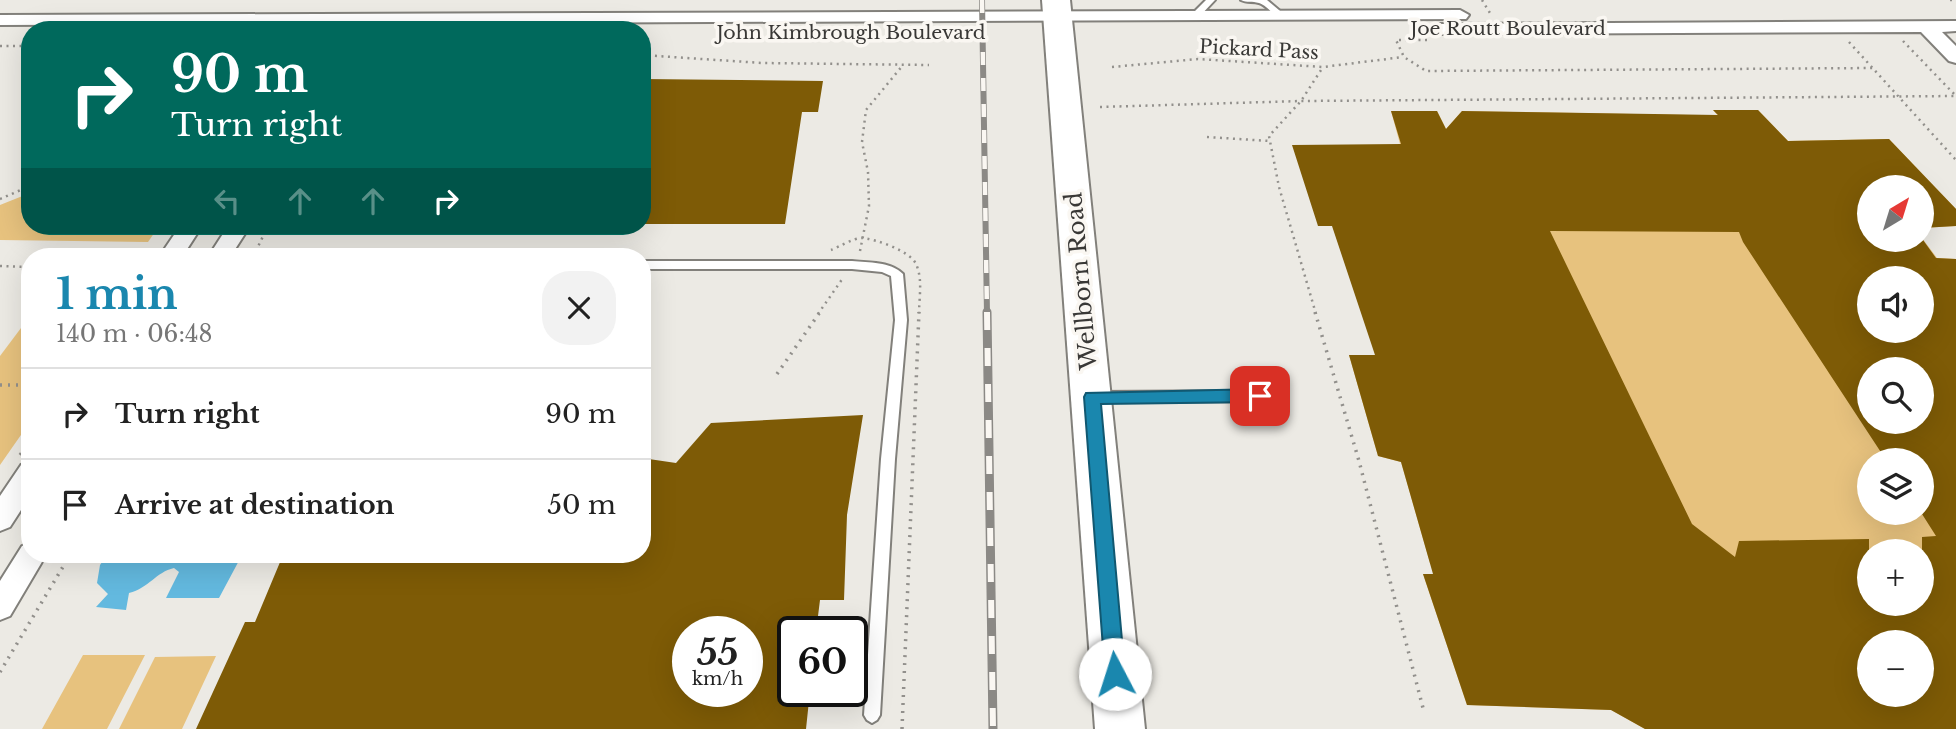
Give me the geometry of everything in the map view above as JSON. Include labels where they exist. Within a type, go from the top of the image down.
[{"type":"main road","name":"Wellborn Road","points":[[1058,16],[1120,729]]},
{"type":"street","points":[[329,21],[344,0]]},
{"type":"street","points":[[369,21],[382,0]]},
{"type":"street","name":"Joe Routt Boulevard","points":[[1058,16],[1196,23],[1285,22],[1463,12],[1956,26]]},
{"type":"street","name":"John Kimbrough Boulevard","points":[[653,28],[1058,16]]},
{"type":"street","points":[[598,21],[610,18]]},
{"type":"street","name":"John Kimbrough Boulevard","points":[[488,21],[610,18],[623,21]]},
{"type":"street","name":"John Kimbrough Boulevard","points":[[0,20],[82,21]]},
{"type":"street","points":[[1926,26],[1956,57]]},
{"type":"street","points":[[0,35],[21,35]]},
{"type":"street","points":[[0,519],[21,487]]},
{"type":"street","points":[[0,607],[27,563]]},
{"type":"lane","points":[[1196,23],[1211,0]]},
{"type":"lane","points":[[1245,0],[1262,0],[1285,22]]},
{"type":"lane","points":[[651,265],[852,265],[884,268],[897,274],[901,320],[888,459],[872,715]]},
{"type":"lane","points":[[1092,397],[1260,396]]},
{"type":"path","points":[[1482,0],[1491,16]]},
{"type":"path","points":[[1950,0],[1956,0]]},
{"type":"path","points":[[1463,12],[1485,5]]},
{"type":"path","points":[[1899,37],[1956,96]]},
{"type":"path","points":[[1845,38],[1956,160]]},
{"type":"path","points":[[1437,40],[1396,40],[1404,57],[1426,71],[1873,68]]},
{"type":"path","points":[[0,46],[21,46]]},
{"type":"path","points":[[651,55],[762,63],[929,65]]},
{"type":"path","name":"Pickard Pass","points":[[1112,67],[1198,58],[1323,66],[1404,57]]},
{"type":"path","points":[[777,374],[859,255],[869,206],[868,172],[862,142],[866,110],[903,65]]},
{"type":"path","points":[[1323,66],[1301,101],[1269,136],[1279,187],[1359,461],[1423,708]]},
{"type":"path","points":[[1100,107],[1301,101],[1956,96]]},
{"type":"path","points":[[1207,137],[1270,141]]},
{"type":"path","points":[[0,199],[21,190]]},
{"type":"path","points":[[861,238],[878,245],[898,248],[915,261],[920,284],[902,729]]},
{"type":"path","points":[[0,266],[21,267]]},
{"type":"path","points":[[0,385],[21,385]]},
{"type":"path","points":[[0,672],[65,563]]},
{"type":"shaded area","points":[[1713,110],[1758,110],[1788,141],[1889,139],[1923,175],[1857,175],[1857,252],[1932,252],[1937,258],[1956,259],[1956,729],[1645,729],[1611,710],[1467,705],[1423,574],[1454,575],[1452,565],[1430,563],[1401,462],[1378,456],[1349,355],[1375,355],[1400,144],[1391,111],[1437,111],[1446,129],[1462,111],[1688,115],[1729,129]]},
{"type":"shaded area","points":[[1934,186],[1956,209],[1956,226],[1934,227]]},
{"type":"shaded area","points":[[21,197],[21,235],[153,235],[148,242],[0,240],[0,205]]},
{"type":"shaded area","points":[[21,328],[21,435],[0,465],[0,356]]},
{"type":"shaded area","points":[[83,655],[145,655],[107,729],[42,729]]},
{"type":"shaded area","points":[[216,656],[182,729],[119,729],[155,657]]},
{"type":"water","points":[[238,563],[219,598],[166,598],[179,572],[174,568],[129,593],[126,610],[96,607],[108,594],[97,583],[100,565]]},
{"type":"building","points":[[651,79],[823,81],[818,112],[802,112],[785,224],[651,224]]},
{"type":"building","points":[[1713,110],[1758,110],[1788,141],[1889,139],[1923,175],[1857,175],[1857,252],[1932,252],[1936,258],[1956,259],[1956,729],[1645,729],[1611,710],[1467,705],[1423,574],[1433,574],[1401,462],[1378,456],[1349,355],[1375,355],[1332,226],[1318,226],[1292,145],[1401,144],[1391,111],[1437,111],[1446,129],[1462,111],[1718,115]],"holes":[[[1550,231],[1739,232],[1857,416],[1857,357],[1934,357],[1934,434],[1869,434],[1878,448],[1934,448],[1934,525],[1929,525],[1936,536],[1922,537],[1934,539],[1934,616],[1857,616],[1857,539],[1739,541],[1735,557],[1692,524]]]},
{"type":"building","points":[[1934,186],[1956,209],[1956,226],[1934,227]]},
{"type":"building","points":[[863,415],[847,515],[844,600],[820,600],[818,616],[777,616],[777,707],[808,707],[806,729],[196,729],[245,622],[255,622],[280,563],[651,563],[651,459],[676,463],[711,423]]},
{"type":"railway","points":[[982,0],[987,314]]},
{"type":"railway","points":[[987,312],[993,729]]},
{"type":"route","points":[[1115,674],[1092,397],[1260,396]]}]
